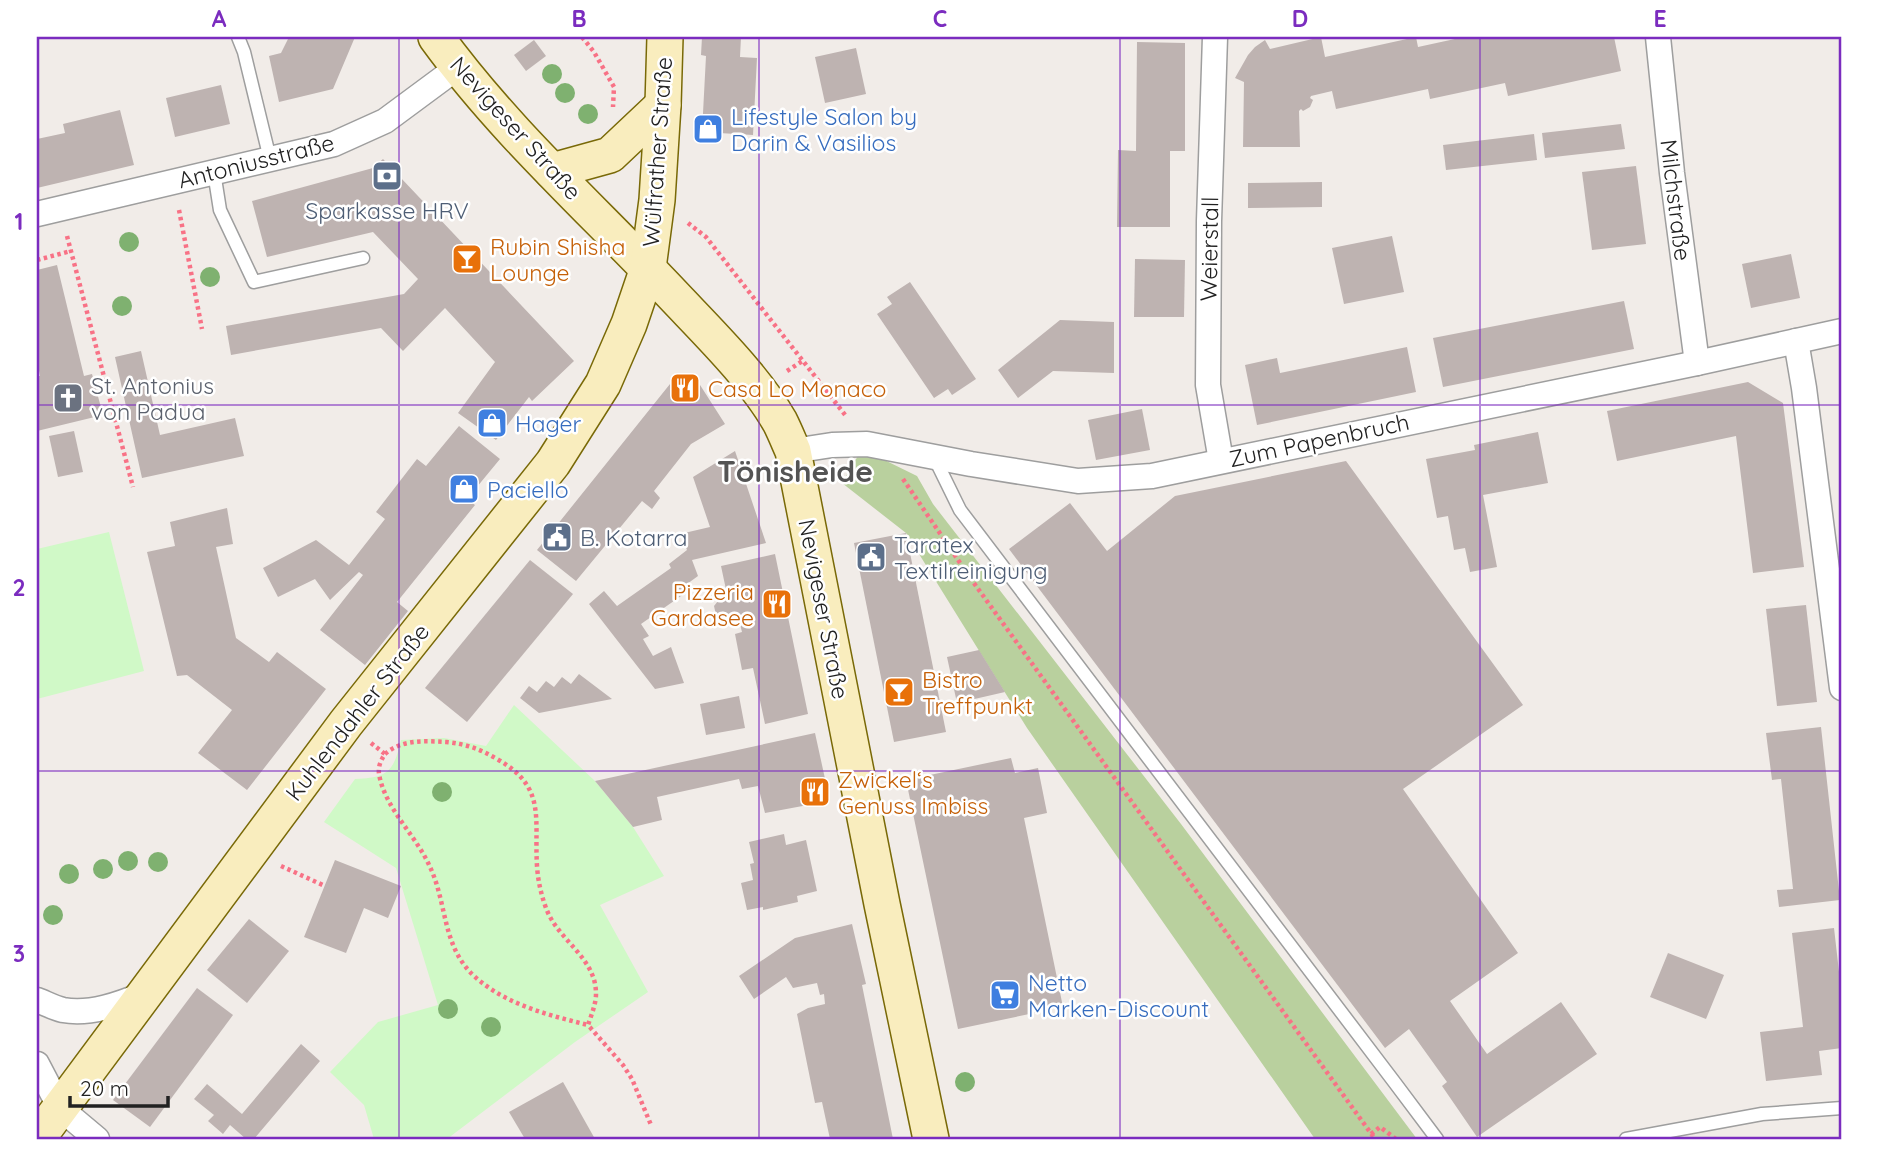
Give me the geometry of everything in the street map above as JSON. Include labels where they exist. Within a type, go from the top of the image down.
[{"type":"main road","name":"Nevigeser Straße","points":[[436,37],[458,67],[552,171],[729,355],[780,422],[793,452],[931,1139]]},
{"type":"main road","name":"Wülfrather Straße","points":[[648,268],[657,200],[664,37]]},
{"type":"main road","points":[[552,171],[610,155],[663,105]]},
{"type":"main road","name":"Kuhlendahler Straße","points":[[37,1139],[346,723],[553,463],[603,384],[629,324],[648,268]]},
{"type":"street","name":"Weierstall","points":[[1215,37],[1209,221],[1208,385],[1221,461]]},
{"type":"street","name":"Milchstraße","points":[[1658,37],[1672,173],[1697,363]]},
{"type":"street","name":"Antoniusstraße","points":[[48,211],[334,144],[385,121],[458,67]]},
{"type":"street","name":"Zum Papenbruch","points":[[793,452],[832,444],[867,444],[1078,481],[1152,476],[1842,331]]},
{"type":"street","points":[[1796,341],[1842,688]]},
{"type":"street","points":[[37,1000],[64,1010],[89,1010],[120,1004],[145,994]]},
{"type":"street","points":[[37,1064],[60,1108],[97,1139]]},
{"type":"lane","points":[[238,37],[270,159]]},
{"type":"lane","points":[[214,172],[220,211],[254,282],[363,258]]},
{"type":"lane","points":[[934,456],[960,510],[1437,1139]]},
{"type":"lane","points":[[1626,1139],[1762,1114],[1842,1108]]},
{"type":"path","points":[[582,37],[594,52],[614,88],[610,155]]},
{"type":"path","points":[[174,181],[202,328]]},
{"type":"path","points":[[657,200],[706,237],[867,444],[902,477],[1002,623],[1375,1139]]},
{"type":"path","points":[[48,211],[71,251],[133,487]]},
{"type":"path","points":[[37,260],[71,251]]},
{"type":"path","points":[[346,723],[385,754]]},
{"type":"path","points":[[588,1025],[596,997],[595,978],[585,960],[559,932],[547,912],[539,887],[536,803],[527,785],[507,765],[479,748],[430,741],[393,747],[380,762],[378,772],[386,794],[429,863],[437,882],[446,928],[456,954],[473,975],[494,991],[528,1008],[588,1025],[627,1072],[651,1125]]},
{"type":"path","points":[[254,849],[285,869],[324,886]]},
{"type":"path","points":[[1371,1133],[1380,1127],[1396,1139]]},
{"type":"green space","points":[[862,449],[917,476],[933,504],[1181,824],[1417,1139],[1315,1139],[1027,728],[906,533],[842,483]]},
{"type":"green space","points":[[109,532],[144,671],[37,699],[37,549]]},
{"type":"green space","points":[[514,705],[595,781],[633,827],[664,876],[600,905],[648,992],[575,1042],[447,1139],[374,1139],[364,1105],[330,1072],[378,1022],[438,1005],[396,868],[324,822],[355,779],[375,777],[388,771],[396,759],[401,740],[444,738],[486,746]]},
{"type":"building","points":[[289,37],[355,37],[333,89],[279,102],[269,56],[281,53]]},
{"type":"building","points":[[702,37],[741,37],[740,57],[757,58],[753,135],[702,132],[706,56],[701,55]]},
{"type":"building","points":[[1321,37],[1325,57],[1416,37],[1418,47],[1464,37],[1614,37],[1621,71],[1508,96],[1505,83],[1430,99],[1428,89],[1336,109],[1332,91],[1311,96],[1313,100],[1310,107],[1299,111],[1300,147],[1243,147],[1244,82],[1235,78],[1248,55],[1265,40],[1270,49]]},
{"type":"building","points":[[534,40],[546,56],[526,71],[514,55]]},
{"type":"building","points":[[1137,42],[1185,43],[1185,151],[1170,151],[1170,227],[1117,227],[1118,150],[1136,151]]},
{"type":"building","points":[[856,48],[866,94],[825,103],[815,57]]},
{"type":"building","points":[[221,85],[230,124],[175,137],[166,98]]},
{"type":"building","points":[[120,110],[134,165],[37,188],[37,139],[65,133],[63,124]]},
{"type":"building","points":[[1621,124],[1625,149],[1545,158],[1542,133]]},
{"type":"building","points":[[1534,134],[1537,160],[1446,170],[1443,145]]},
{"type":"building","points":[[383,159],[574,361],[532,401],[529,397],[496,440],[458,413],[495,362],[445,308],[403,351],[381,328],[231,355],[226,326],[404,294],[418,279],[373,232],[267,257],[252,201],[373,168]]},
{"type":"building","points":[[1636,166],[1646,244],[1592,250],[1582,172]]},
{"type":"building","points":[[1322,182],[1322,207],[1248,208],[1248,183]]},
{"type":"building","points":[[1392,236],[1404,292],[1344,304],[1332,248]]},
{"type":"building","points":[[1791,254],[1800,298],[1751,308],[1742,264]]},
{"type":"building","points":[[1135,259],[1185,260],[1184,317],[1134,317]]},
{"type":"building","points":[[57,265],[84,376],[92,374],[103,415],[37,431],[37,376],[40,376],[37,360],[37,270]]},
{"type":"building","points":[[910,282],[976,379],[952,395],[948,389],[934,398],[877,314],[892,304],[887,297]]},
{"type":"building","points":[[1624,301],[1634,349],[1443,387],[1433,338]]},
{"type":"building","points":[[1060,320],[1114,322],[1114,373],[1053,371],[1018,398],[998,370]]},
{"type":"building","points":[[1407,347],[1416,392],[1257,425],[1245,365],[1277,358],[1280,373]]},
{"type":"building","points":[[141,351],[160,435],[235,418],[244,456],[142,478],[115,357]]},
{"type":"building","points":[[678,374],[693,374],[725,424],[691,444],[654,491],[660,498],[652,509],[642,501],[576,581],[537,550]]},
{"type":"building","points":[[1748,382],[1783,403],[1804,567],[1753,573],[1736,436],[1617,461],[1607,411]]},
{"type":"building","points":[[1142,409],[1150,450],[1096,460],[1088,420]]},
{"type":"building","points":[[459,426],[500,459],[467,499],[475,505],[397,602],[408,611],[365,665],[320,630],[363,575],[359,572],[330,600],[315,579],[278,597],[263,568],[316,540],[349,565],[385,519],[376,512],[417,459],[426,466]]},
{"type":"building","points":[[74,431],[83,472],[58,477],[49,436]]},
{"type":"building","points":[[1538,432],[1548,483],[1483,495],[1497,567],[1470,572],[1465,548],[1454,550],[1448,516],[1437,518],[1426,459],[1475,450],[1474,445]]},
{"type":"building","points":[[735,451],[766,543],[692,560],[698,576],[687,584],[691,589],[641,624],[649,636],[643,639],[653,656],[671,647],[684,683],[655,689],[589,604],[604,591],[617,606],[671,568],[669,564],[687,550],[680,534],[710,527],[693,477]]},
{"type":"building","points":[[1346,461],[1523,705],[1403,789],[1518,953],[1450,1001],[1487,1054],[1561,1002],[1597,1054],[1477,1137],[1442,1086],[1447,1082],[1409,1029],[1385,1048],[1009,549],[1070,503],[1107,551],[1175,496]]},
{"type":"building","points":[[227,508],[233,544],[216,547],[236,638],[269,662],[277,652],[326,689],[247,790],[198,753],[232,710],[187,675],[177,676],[147,552],[175,546],[170,522]]},
{"type":"building","points":[[906,533],[946,732],[894,742],[854,543]]},
{"type":"building","points":[[775,554],[808,714],[765,724],[753,668],[742,670],[735,634],[742,632],[739,620],[718,624],[714,606],[718,601],[728,599],[721,566]]},
{"type":"building","points":[[530,560],[573,594],[467,722],[425,688]]},
{"type":"building","points":[[1806,605],[1817,702],[1777,706],[1766,609]]},
{"type":"building","points":[[979,650],[1005,692],[957,703],[947,657]]},
{"type":"building","points":[[579,674],[612,699],[539,713],[520,698],[529,686],[537,692],[546,681],[554,687],[562,677],[571,684]]},
{"type":"building","points":[[739,696],[745,728],[706,735],[700,704]]},
{"type":"building","points":[[1821,727],[1840,900],[1779,907],[1777,890],[1793,889],[1781,779],[1772,780],[1766,733]]},
{"type":"building","points":[[815,733],[829,797],[824,798],[824,802],[765,813],[758,786],[742,789],[739,779],[657,797],[662,820],[633,827],[595,781]]},
{"type":"building","points":[[1011,758],[1015,773],[1038,768],[1047,813],[1024,818],[1063,1007],[958,1029],[906,780]]},
{"type":"building","points":[[784,834],[786,845],[806,840],[817,891],[797,896],[798,902],[763,910],[763,907],[747,910],[741,883],[753,880],[750,864],[754,863],[749,842]]},
{"type":"building","points":[[335,860],[401,886],[388,918],[364,908],[346,953],[304,937]]},
{"type":"building","points":[[249,919],[289,951],[247,1003],[207,970]]},
{"type":"building","points":[[852,924],[866,984],[862,985],[893,1139],[830,1139],[822,1102],[815,1103],[797,1014],[825,1004],[824,994],[820,995],[817,983],[793,988],[786,977],[754,999],[739,976],[795,938]]},
{"type":"building","points":[[1834,928],[1842,998],[1842,1048],[1819,1051],[1822,1075],[1766,1081],[1760,1032],[1803,1027],[1792,933]]},
{"type":"building","points":[[1668,953],[1724,975],[1706,1019],[1650,997]]},
{"type":"building","points":[[197,988],[233,1015],[150,1127],[113,1100]]},
{"type":"building","points":[[301,1044],[320,1061],[254,1139],[246,1139],[230,1125],[223,1134],[208,1121],[214,1115],[194,1099],[207,1084],[242,1114]]},
{"type":"building","points":[[563,1082],[595,1139],[525,1139],[509,1112]]},
{"type":"place","name":"Lifestyle Salon by Darin & Vasilios","points":[[708,129]]},
{"type":"place","name":"Sparkasse HRV","points":[[387,176]]},
{"type":"place","name":"Rubin Shisha Lounge","points":[[467,259]]},
{"type":"place","name":"Casa Lo Monaco","points":[[685,388]]},
{"type":"place","name":"St. Antonius von Padua","points":[[68,398]]},
{"type":"place","name":"Hager","points":[[492,423]]},
{"type":"place","name":"Paciello","points":[[464,489]]},
{"type":"place","name":"B. Kotarra","points":[[557,537]]},
{"type":"place","name":"Taratex Textilreinigung","points":[[871,557]]},
{"type":"place","name":"Pizzeria Gardasee","points":[[777,604]]},
{"type":"place","name":"Bistro Treffpunkt","points":[[899,692]]},
{"type":"place","name":"Zwickel‘s Genuss Imbiss","points":[[815,792]]},
{"type":"place","name":"Netto Marken-Discount","points":[[1005,995]]},
{"type":"district","name":"Tönisheide","points":[[795,471]]}]
